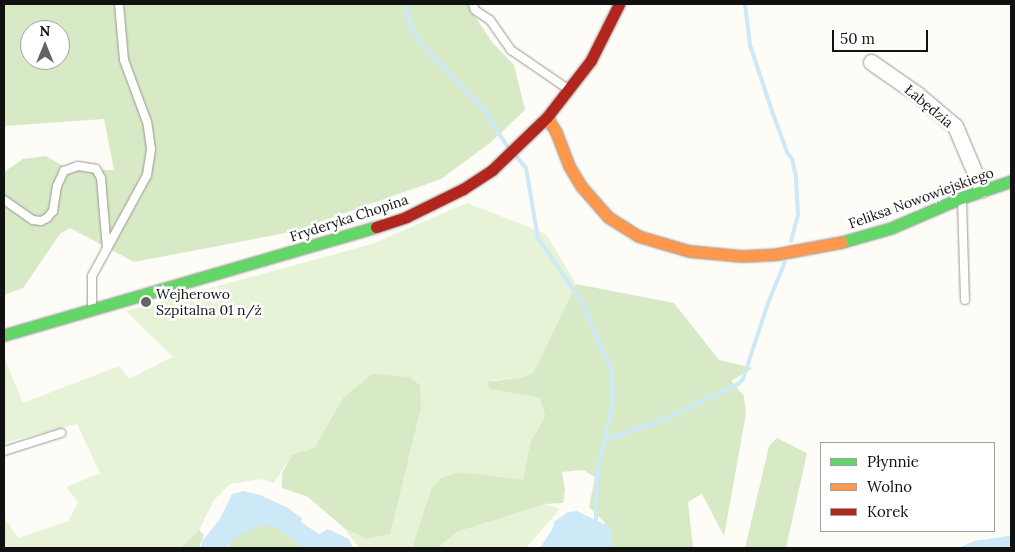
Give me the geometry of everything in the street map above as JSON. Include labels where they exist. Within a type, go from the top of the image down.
[{"type":"street","name":"Fryderyka Chopina","points":[[4,335],[336,240],[406,217],[463,189],[492,170],[548,117],[591,60],[619,4]]},
{"type":"street","name":"Łabędzia","points":[[871,62],[917,94],[955,126],[982,190]]},
{"type":"street","name":"Feliksa Nowowiejskiego","points":[[548,117],[569,166],[581,186],[608,217],[638,236],[689,251],[742,256],[778,254],[846,241],[891,228],[982,190],[1011,181]]},
{"type":"lane","points":[[92,309],[92,276],[147,175],[152,149],[147,122],[124,60],[119,4]]},
{"type":"lane","points":[[473,4],[475,10],[490,20],[510,50],[570,90]]},
{"type":"lane","points":[[4,200],[33,220],[41,221],[48,218],[53,210],[57,186],[64,172],[78,166],[96,169],[101,178],[107,250]]},
{"type":"lane","points":[[962,198],[965,300]]},
{"type":"lane","points":[[4,450],[61,433]]},
{"type":"green space","points":[[15,4],[467,4],[492,42],[514,65],[525,110],[490,143],[441,179],[291,232],[134,262],[70,228],[60,234],[23,288],[4,295],[4,172],[23,159],[46,156],[68,169],[114,170],[104,119],[4,126],[4,5]]},
{"type":"green space","points":[[467,203],[546,234],[576,284],[534,372],[523,377],[494,380],[489,389],[540,398],[545,416],[530,443],[523,481],[460,472],[431,489],[412,548],[359,548],[344,528],[366,539],[343,398],[314,448],[292,455],[274,483],[260,479],[230,484],[214,500],[199,530],[180,548],[4,548],[4,517],[18,538],[68,521],[78,502],[66,487],[100,473],[77,424],[4,443],[4,357],[23,403],[119,366],[129,379],[173,357],[126,311],[372,244]]},
{"type":"green space","points":[[576,284],[674,303],[719,360],[753,368],[731,381],[744,396],[746,414],[724,536],[702,494],[688,502],[693,548],[595,548],[602,543],[605,523],[589,507],[595,477],[583,470],[562,472],[565,490],[563,503],[545,504],[456,532],[438,548],[412,548],[431,489],[441,478],[460,472],[523,480],[530,443],[545,416],[540,398],[489,389],[488,382],[523,377],[534,372]]},
{"type":"green space","points":[[372,374],[409,377],[420,385],[421,407],[390,534],[366,539],[344,528],[308,497],[282,488],[282,473],[292,455],[314,448],[343,398]]},
{"type":"green space","points":[[777,438],[807,453],[786,548],[745,548],[769,446]]},
{"type":"green space","points":[[545,504],[560,509],[526,548],[438,548],[455,532]]},
{"type":"green space","points":[[246,508],[324,548],[228,547],[232,528]]},
{"type":"green space","points":[[199,530],[204,535],[199,548],[180,548]]},
{"type":"water","points":[[243,491],[260,495],[286,507],[302,518],[301,522],[319,534],[328,529],[349,539],[353,548],[304,548],[279,529],[264,524],[238,536],[225,548],[201,548],[202,541],[220,519],[232,494]]},
{"type":"water","points":[[577,511],[610,527],[612,548],[540,548],[553,528],[554,522],[568,512]]},
{"type":"water","points":[[1011,537],[1011,548],[959,548],[974,541]]},
{"type":"waterway","points":[[406,4],[409,20],[419,41],[485,111],[507,146]]},
{"type":"waterway","points":[[745,4],[750,45],[787,152],[792,159],[796,177],[798,215],[791,241]]},
{"type":"waterway","points":[[517,157],[526,168],[538,238],[581,301],[612,372],[613,401],[597,469],[596,523]]},
{"type":"waterway","points":[[605,440],[658,422],[738,384],[743,379],[768,303],[785,262]]},
{"type":"traffic: fast","points":[[842,242],[891,228],[961,198],[1011,181]]},
{"type":"traffic: fast","points":[[4,335],[376,227]]},
{"type":"traffic: slow","points":[[547,117],[556,132],[569,166],[581,186],[608,217],[638,236],[689,251],[742,256],[777,254],[842,242]]},
{"type":"traffic: jam","points":[[376,227],[406,217],[463,189],[492,170],[547,117],[591,60],[619,4]]},
{"type":"place","name":"Wejherowo Szpitalna 01 n/ż","points":[[146,302]]}]
